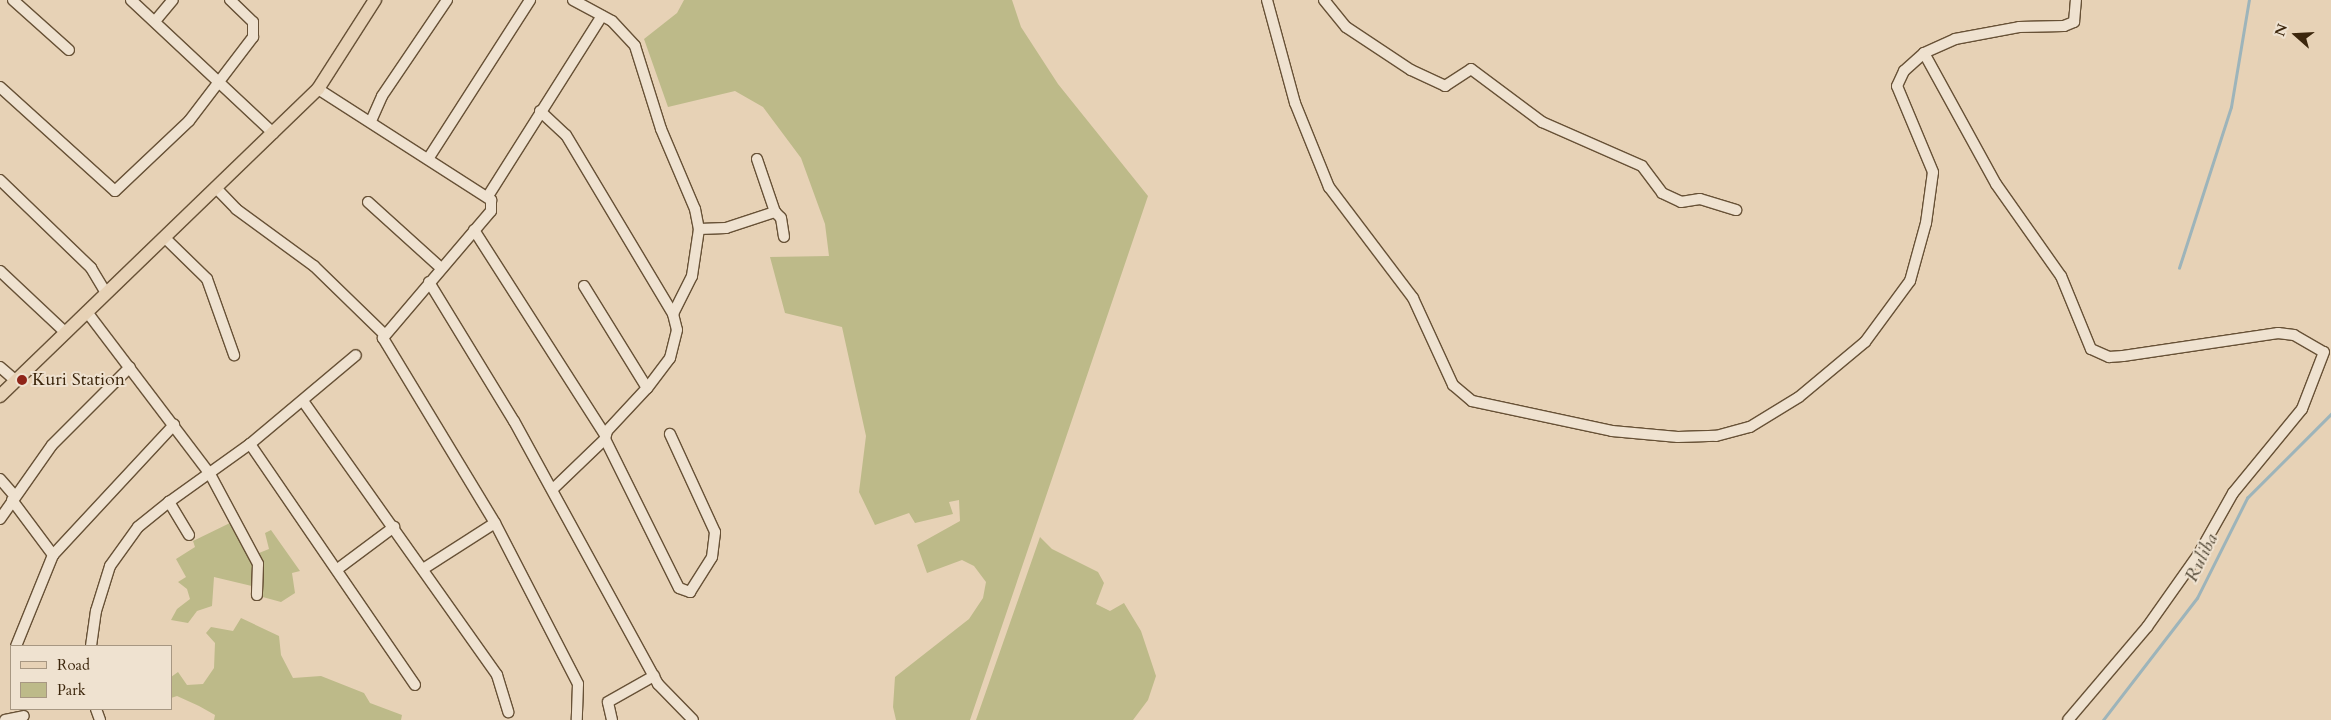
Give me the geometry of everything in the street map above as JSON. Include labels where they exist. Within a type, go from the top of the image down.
[{"type":"main road","points":[[0,396],[64,332],[87,312],[105,291],[217,188],[318,89],[375,0]]},
{"type":"street","points":[[13,0],[69,50]]},
{"type":"street","points":[[131,0],[156,20],[273,133]]},
{"type":"street","points":[[156,20],[173,0]]},
{"type":"street","points":[[0,87],[115,191],[189,121],[221,82],[256,30],[230,0]]},
{"type":"street","points":[[371,121],[382,96],[447,0]]},
{"type":"street","points":[[428,159],[530,0]]},
{"type":"street","points":[[573,0],[602,16],[628,37],[640,55],[661,129],[695,209],[699,229],[692,276],[673,314]]},
{"type":"street","points":[[1267,0],[1295,103],[1319,168],[1352,220],[1413,298],[1462,396],[1519,412],[1645,436],[1716,436],[1766,420],[1884,322],[1910,281],[1931,201],[1932,162],[1897,86],[1904,71],[1924,53],[1955,39],[2019,27],[2064,26],[2074,22],[2076,0]]},
{"type":"street","points":[[1324,0],[1346,26],[1411,70],[1446,86],[1471,69],[1542,122],[1642,166],[1662,193],[1681,202],[1700,198],[1736,210]]},
{"type":"street","points":[[383,333],[491,211],[488,196],[540,111],[602,16]]},
{"type":"street","points":[[1924,53],[1996,184],[2061,276],[2091,349],[2109,357],[2123,356],[2278,333],[2294,336],[2324,352],[2302,409],[2233,493],[2198,555],[2147,627],[2068,720]]},
{"type":"street","points":[[318,89],[488,196]]},
{"type":"street","points":[[540,111],[566,135],[673,314],[677,330],[670,358],[647,388],[605,437],[553,489]]},
{"type":"street","points":[[757,159],[775,212],[781,218],[784,237]]},
{"type":"street","points":[[0,180],[85,262],[105,291]]},
{"type":"street","points":[[217,188],[236,209],[314,266],[383,333],[495,523],[578,684],[577,720]]},
{"type":"street","points":[[368,202],[441,268]]},
{"type":"street","points":[[699,229],[726,228],[775,212]]},
{"type":"street","points":[[474,230],[605,437],[679,588],[690,592],[712,558],[715,532],[670,434]]},
{"type":"street","points":[[164,238],[208,279],[234,355]]},
{"type":"street","points":[[0,271],[64,332]]},
{"type":"street","points":[[429,282],[553,489],[654,676],[693,720]]},
{"type":"street","points":[[584,286],[647,388]]},
{"type":"street","points":[[87,312],[210,474],[258,564],[257,595]]},
{"type":"street","points":[[91,645],[97,604],[110,566],[138,527],[169,502],[250,444],[356,355]]},
{"type":"street","points":[[0,367],[15,380]]},
{"type":"street","points":[[0,518],[52,445],[130,367]]},
{"type":"street","points":[[303,401],[394,526],[497,675],[508,712]]},
{"type":"street","points":[[16,645],[53,555],[174,425]]},
{"type":"street","points":[[250,444],[339,568],[415,685]]},
{"type":"street","points":[[0,479],[53,555]]},
{"type":"street","points":[[169,502],[189,535]]},
{"type":"street","points":[[423,569],[495,523]]},
{"type":"street","points":[[339,568],[394,526]]},
{"type":"street","points":[[612,720],[608,702],[654,676]]},
{"type":"street","points":[[4,720],[24,715]]},
{"type":"green space","points":[[684,0],[1012,0],[1021,27],[1058,84],[1148,196],[970,720],[896,720],[893,707],[895,677],[969,619],[983,598],[986,582],[974,566],[962,560],[927,573],[917,545],[960,521],[959,500],[949,502],[953,514],[915,523],[909,513],[875,525],[859,492],[866,436],[842,327],[785,313],[770,257],[829,256],[825,224],[801,158],[763,107],[735,91],[668,107],[644,39],[677,13]]},
{"type":"green space","points":[[232,522],[255,562],[256,587],[214,577],[212,606],[197,611],[188,623],[171,620],[177,609],[190,599],[187,589],[178,582],[186,577],[176,559],[195,547],[193,541]]},
{"type":"green space","points":[[271,530],[300,571],[292,573],[295,593],[281,602],[259,596],[254,555],[269,549],[265,533]]},
{"type":"green space","points":[[1040,537],[1052,549],[1098,572],[1104,583],[1096,604],[1110,611],[1124,603],[1141,631],[1156,676],[1148,700],[1133,720],[976,720]]},
{"type":"green space","points":[[241,618],[279,636],[281,655],[293,678],[321,676],[364,693],[370,703],[402,715],[401,720],[214,720],[215,715],[199,706],[177,696],[172,698],[172,676],[178,672],[187,685],[203,684],[214,668],[215,643],[206,633],[211,627],[233,631]]},
{"type":"waterway","points":[[2179,268],[2231,107],[2249,0]]},
{"type":"waterway","name":"Ruliba","points":[[2103,720],[2197,598],[2247,498],[2331,414]]},
{"type":"place","name":"Kuri Station","points":[[22,380]]}]
